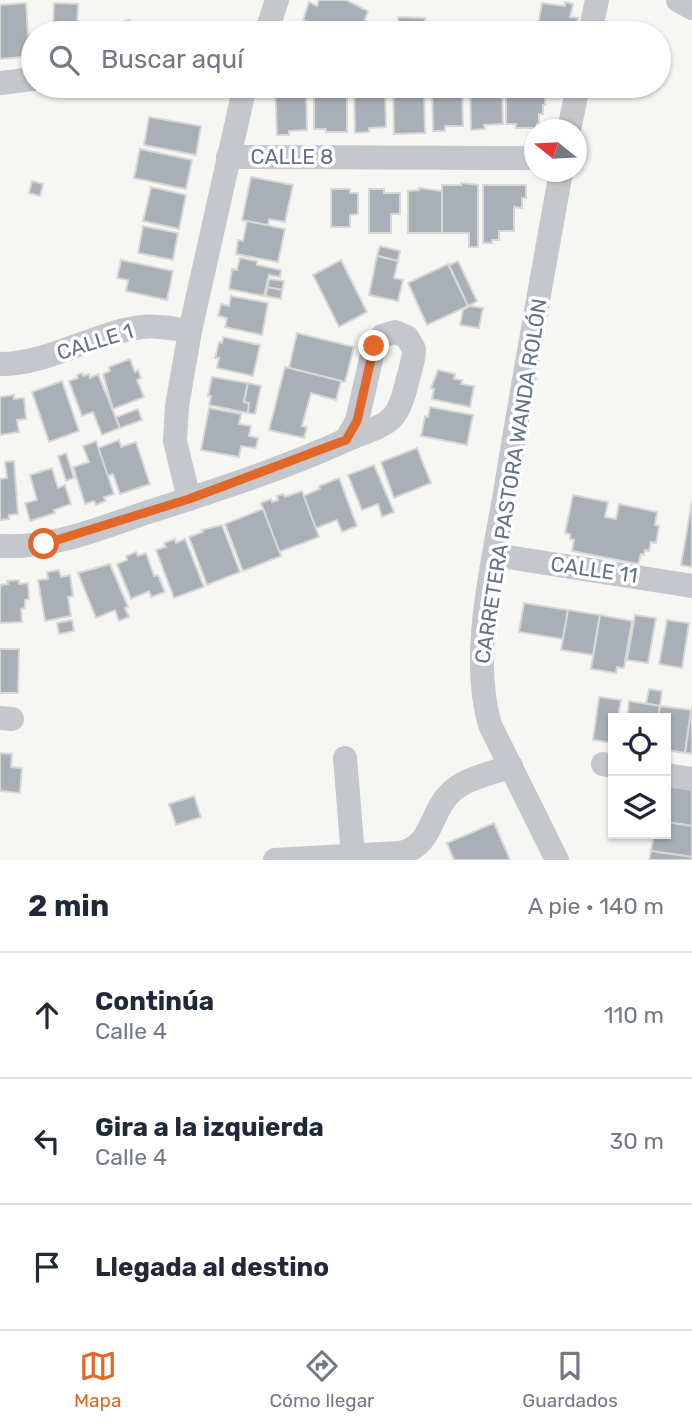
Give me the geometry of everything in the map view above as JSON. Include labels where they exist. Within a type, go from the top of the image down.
[{"type":"street","points":[[269,21],[277,0]]},
{"type":"street","points":[[593,21],[597,0]]},
{"type":"street","points":[[678,0],[692,8]]},
{"type":"street","points":[[0,83],[21,80]]},
{"type":"street","points":[[228,157],[243,98]]},
{"type":"street","points":[[571,119],[576,98]]},
{"type":"street","name":"CALLE 8","points":[[189,499],[175,441],[177,406],[190,331],[228,157],[524,159]]},
{"type":"street","name":"CARRETERA PASTORA WANDA ROLÓN","points":[[557,860],[490,725],[482,684],[482,641],[559,182]]},
{"type":"street","name":"CALLE 1","points":[[0,364],[37,360],[141,327],[190,331]]},
{"type":"street","points":[[0,546],[44,544],[67,539],[189,499],[346,440]]},
{"type":"street","name":"CALLE 11","points":[[495,555],[692,586]]},
{"type":"street","points":[[345,758],[353,856]]},
{"type":"street","points":[[275,860],[399,853],[415,848],[423,840],[448,795],[458,786],[510,766]]},
{"type":"street","points":[[671,776],[692,779]]},
{"type":"building","points":[[319,0],[346,0],[368,11],[364,21],[303,20],[309,2],[317,6]]},
{"type":"building","points":[[565,2],[573,4],[570,17],[578,18],[578,21],[539,21],[542,3],[565,6]]},
{"type":"building","points":[[26,3],[27,21],[21,21],[21,57],[0,59],[0,5]]},
{"type":"building","points":[[54,3],[78,4],[77,21],[53,21]]},
{"type":"building","points":[[398,17],[425,18],[425,21],[398,21]]},
{"type":"building","points":[[275,98],[306,98],[307,130],[277,135]]},
{"type":"building","points":[[314,98],[347,98],[347,132],[314,129]]},
{"type":"building","points":[[354,98],[385,98],[386,127],[369,128],[369,132],[355,133]]},
{"type":"building","points":[[393,98],[424,98],[425,133],[394,134]]},
{"type":"building","points":[[432,98],[462,98],[463,126],[445,126],[445,131],[433,131]]},
{"type":"building","points":[[470,98],[502,98],[503,124],[484,125],[485,129],[471,130]]},
{"type":"building","points":[[506,98],[545,98],[543,114],[539,114],[539,119],[524,119],[524,128],[516,128],[516,124],[506,124]]},
{"type":"building","points":[[149,117],[201,126],[196,155],[144,145]]},
{"type":"building","points":[[140,149],[192,160],[186,189],[134,178]]},
{"type":"building","points":[[251,177],[293,185],[285,222],[269,219],[268,225],[242,220]]},
{"type":"building","points":[[32,181],[43,184],[40,196],[29,193]]},
{"type":"building","points":[[442,185],[478,185],[478,247],[469,247],[469,233],[442,233]]},
{"type":"building","points":[[483,185],[526,185],[526,198],[522,198],[522,208],[514,207],[514,231],[499,231],[499,240],[492,240],[492,243],[483,243]]},
{"type":"building","points":[[151,187],[186,195],[179,229],[143,221]]},
{"type":"building","points":[[419,188],[442,191],[442,233],[408,233],[408,191]]},
{"type":"building","points":[[331,189],[350,189],[350,193],[358,193],[358,214],[350,215],[350,227],[331,227]]},
{"type":"building","points":[[369,189],[400,193],[400,214],[391,214],[391,233],[369,233]]},
{"type":"building","points":[[247,221],[285,229],[278,262],[236,254],[238,240],[243,241]]},
{"type":"building","points":[[143,226],[178,233],[173,260],[138,253]]},
{"type":"building","points":[[380,246],[400,251],[398,261],[377,256]]},
{"type":"building","points":[[377,256],[398,261],[394,278],[403,280],[398,301],[369,295]]},
{"type":"building","points":[[240,258],[281,270],[280,277],[269,275],[264,296],[229,289],[232,269],[237,270]]},
{"type":"building","points":[[121,260],[173,271],[167,300],[126,291],[128,280],[117,278]]},
{"type":"building","points":[[341,260],[367,312],[339,327],[313,275]]},
{"type":"building","points":[[458,261],[477,301],[468,306],[449,265]]},
{"type":"building","points":[[448,264],[468,306],[427,325],[408,283]]},
{"type":"building","points":[[269,279],[284,281],[282,290],[267,287]]},
{"type":"building","points":[[267,287],[282,290],[281,299],[266,296]]},
{"type":"building","points":[[231,296],[268,303],[262,335],[225,327],[227,318],[218,316],[221,304],[229,306]]},
{"type":"building","points":[[470,306],[483,308],[479,328],[460,325],[463,310]]},
{"type":"building","points":[[297,333],[354,347],[345,382],[289,368]]},
{"type":"building","points":[[223,337],[260,345],[253,376],[217,368],[219,358],[215,358]]},
{"type":"building","points":[[130,359],[135,372],[138,370],[141,378],[137,380],[144,397],[113,409],[103,374],[110,371],[109,367]]},
{"type":"building","points":[[285,367],[341,381],[336,400],[311,393],[302,426],[307,427],[304,438],[269,430]]},
{"type":"building","points":[[438,370],[455,374],[454,379],[462,380],[461,384],[474,386],[470,407],[432,399],[434,389],[431,388]]},
{"type":"building","points":[[82,373],[83,376],[89,374],[90,378],[98,374],[120,428],[102,435],[93,412],[82,416],[69,381],[78,378],[77,375]]},
{"type":"building","points":[[212,377],[248,383],[244,402],[249,403],[248,413],[209,405]]},
{"type":"building","points":[[62,381],[79,431],[49,442],[32,392]]},
{"type":"building","points":[[248,383],[261,386],[255,414],[248,413],[249,403],[244,402]]},
{"type":"building","points":[[14,395],[14,399],[24,398],[26,419],[17,420],[19,432],[0,435],[0,397]]},
{"type":"building","points":[[430,407],[473,415],[467,445],[421,436],[425,416],[428,417]]},
{"type":"building","points":[[209,408],[241,414],[239,424],[251,426],[249,436],[258,438],[256,448],[241,446],[239,457],[201,450]]},
{"type":"building","points":[[138,409],[142,420],[120,428],[116,417]]},
{"type":"building","points":[[119,440],[121,447],[136,442],[150,484],[120,494],[113,474],[107,476],[98,448]]},
{"type":"building","points":[[96,441],[114,494],[104,497],[106,501],[96,505],[94,501],[85,504],[73,467],[89,462],[83,446]]},
{"type":"building","points":[[417,448],[431,483],[394,498],[381,462]]},
{"type":"building","points":[[66,453],[74,478],[66,481],[58,456]]},
{"type":"building","points":[[14,461],[18,514],[0,520],[0,479],[7,478],[5,462]]},
{"type":"building","points":[[374,465],[394,512],[382,517],[378,504],[362,510],[348,475]]},
{"type":"building","points":[[52,468],[58,488],[65,485],[71,504],[54,510],[55,513],[30,521],[25,503],[37,500],[30,475]]},
{"type":"building","points":[[339,478],[357,526],[342,532],[337,520],[316,528],[303,496]]},
{"type":"building","points":[[302,491],[319,537],[279,552],[261,503],[271,499],[272,502],[278,500],[277,496],[283,494],[285,497]]},
{"type":"building","points":[[573,495],[608,502],[605,517],[616,519],[619,504],[657,512],[655,525],[659,526],[656,543],[651,542],[649,551],[645,550],[644,555],[641,554],[638,564],[572,551],[574,540],[570,539],[570,534],[565,533]]},
{"type":"building","points":[[692,501],[692,567],[681,565]]},
{"type":"building","points":[[263,509],[281,556],[243,571],[225,524]]},
{"type":"building","points":[[222,525],[240,572],[207,585],[189,537],[203,532],[202,530]]},
{"type":"building","points":[[175,539],[176,543],[185,539],[204,587],[174,598],[156,550],[166,547],[164,543]]},
{"type":"building","points":[[136,552],[138,556],[146,553],[154,576],[158,575],[165,592],[151,597],[149,591],[131,599],[117,564]]},
{"type":"building","points":[[110,564],[128,607],[125,608],[129,617],[119,621],[115,610],[96,618],[78,573]]},
{"type":"building","points":[[59,570],[61,577],[70,575],[73,596],[68,597],[71,616],[45,621],[38,580],[48,579],[47,572]]},
{"type":"building","points":[[19,580],[19,584],[28,583],[29,599],[25,600],[25,608],[21,609],[22,622],[0,623],[0,585]]},
{"type":"building","points":[[524,603],[568,610],[563,639],[519,632]]},
{"type":"building","points":[[568,610],[600,615],[593,655],[561,650]]},
{"type":"building","points":[[600,615],[632,621],[624,668],[617,667],[616,673],[591,669]]},
{"type":"building","points":[[635,615],[656,618],[648,663],[627,660]]},
{"type":"building","points":[[72,620],[74,631],[59,634],[57,623]]},
{"type":"building","points":[[667,620],[689,623],[682,668],[659,664]]},
{"type":"building","points":[[0,649],[19,649],[18,693],[0,693]]},
{"type":"building","points":[[649,689],[662,691],[660,706],[646,703]]},
{"type":"building","points":[[599,697],[621,700],[619,713],[608,713],[608,742],[593,740]]},
{"type":"building","points":[[629,701],[660,706],[659,713],[628,713]]},
{"type":"building","points":[[660,706],[691,710],[685,753],[671,751],[671,713],[659,713]]},
{"type":"building","points":[[692,706],[692,754],[685,753]]},
{"type":"building","points":[[0,753],[12,754],[11,767],[22,768],[20,793],[0,791]]},
{"type":"building","points":[[671,784],[692,787],[692,826],[671,823]]},
{"type":"building","points":[[194,796],[201,817],[176,825],[169,804]]},
{"type":"building","points":[[494,823],[510,860],[454,860],[447,843]]},
{"type":"building","points":[[671,823],[692,826],[692,857],[651,851],[653,839],[671,839]]},
{"type":"building","points":[[651,851],[692,857],[692,860],[649,860]]},
{"type":"route","points":[[44,544],[189,499],[346,440],[357,421],[374,346]]}]
